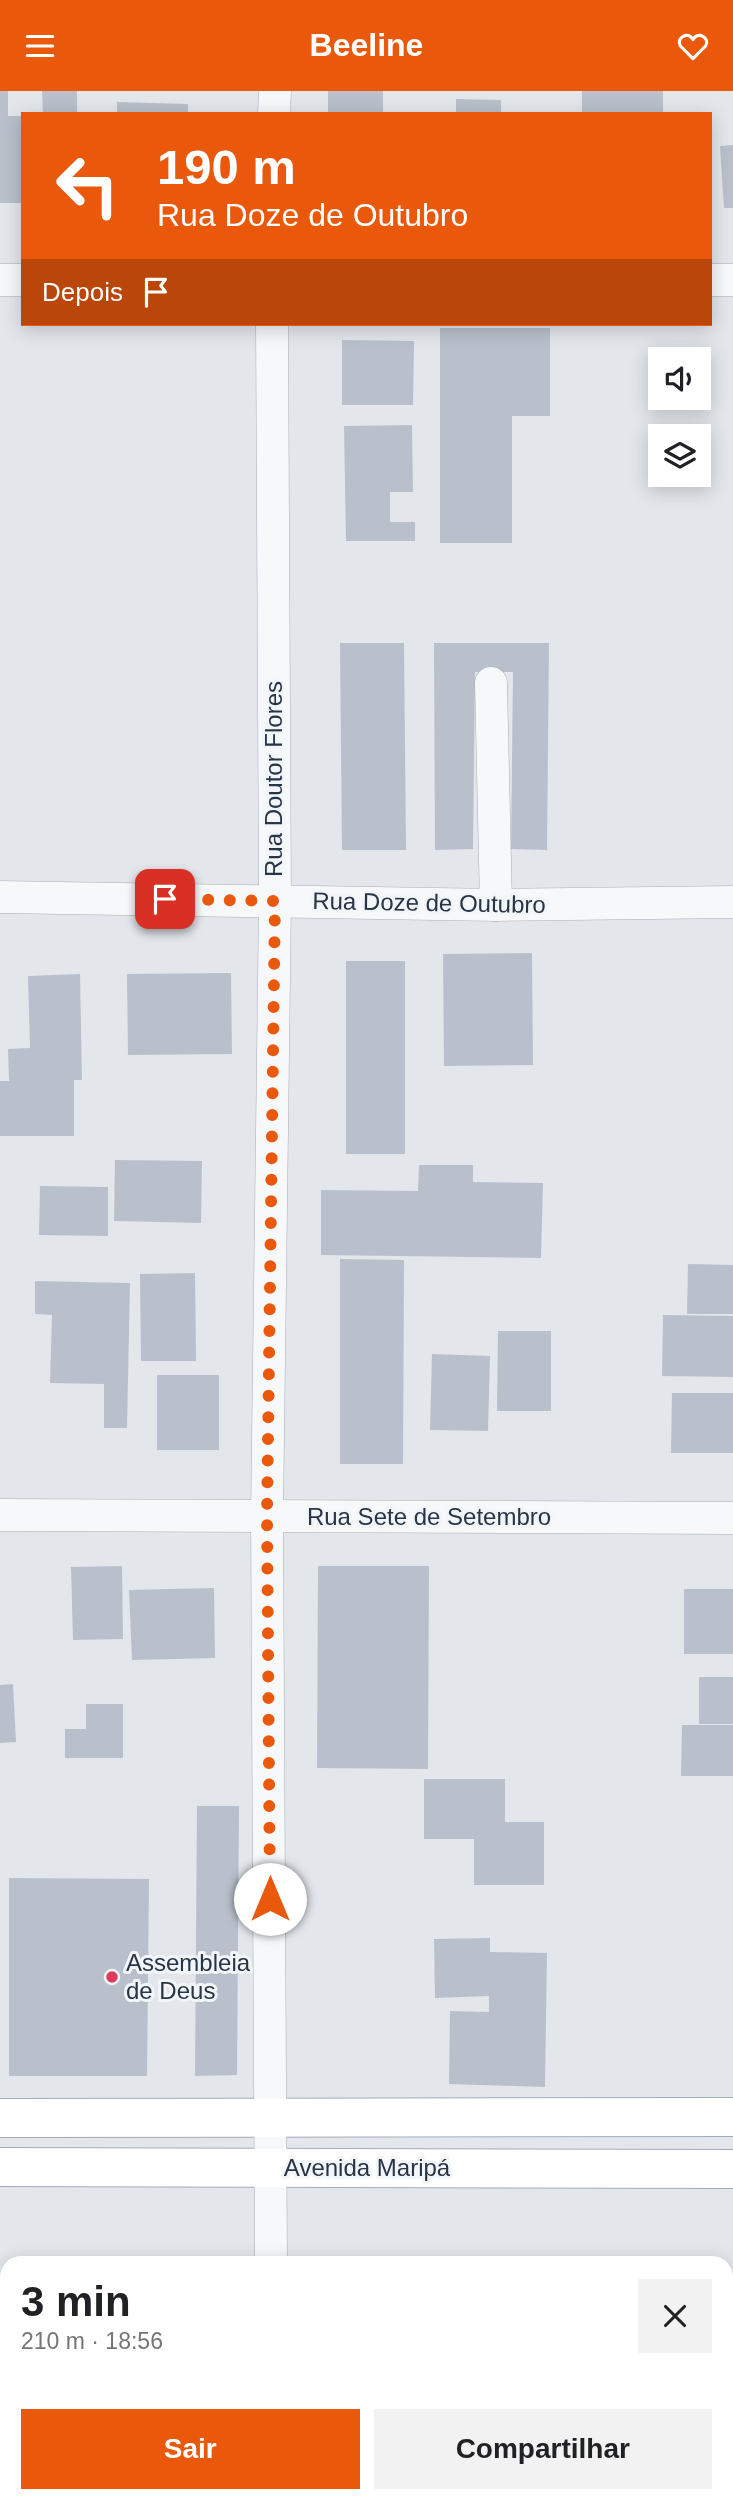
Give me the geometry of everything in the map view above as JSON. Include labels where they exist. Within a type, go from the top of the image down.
[{"type":"main road","name":"Avenida Maripá","points":[[0,2118],[733,2117]]},
{"type":"main road","name":"Avenida Maripá","points":[[0,2167],[733,2169]]},
{"type":"street","points":[[274,112],[275,91]]},
{"type":"street","points":[[0,280],[21,280]]},
{"type":"street","points":[[712,280],[733,280]]},
{"type":"street","name":"Rua Doutor Flores","points":[[272,326],[275,901],[267,1516],[272,2167]]},
{"type":"street","points":[[491,683],[496,905]]},
{"type":"street","name":"Rua Doze de Outubro","points":[[0,897],[496,905],[733,902]]},
{"type":"street","name":"Rua Sete de Setembro","points":[[0,1515],[733,1518]]},
{"type":"street","points":[[271,2256],[272,2167]]},
{"type":"building","points":[[0,91],[8,91],[8,116],[21,116],[21,203],[0,203]]},
{"type":"building","points":[[42,91],[77,91],[77,112],[43,112]]},
{"type":"building","points":[[328,91],[383,91],[383,112],[328,112]]},
{"type":"building","points":[[582,91],[663,91],[663,112],[582,112]]},
{"type":"building","points":[[456,99],[501,100],[501,112],[456,112]]},
{"type":"building","points":[[117,102],[188,104],[188,112],[117,112]]},
{"type":"building","points":[[733,145],[733,208],[724,208],[720,146]]},
{"type":"building","points":[[440,328],[550,328],[550,416],[512,416],[512,543],[440,543]]},
{"type":"building","points":[[342,340],[414,341],[413,405],[342,405]]},
{"type":"building","points":[[412,425],[413,492],[390,492],[390,522],[415,522],[415,541],[346,541],[344,426]]},
{"type":"building","points":[[340,643],[404,643],[406,850],[342,850]]},
{"type":"building","points":[[434,643],[549,643],[547,850],[511,849],[513,672],[475,672],[473,849],[435,850]]},
{"type":"building","points":[[532,953],[533,1065],[444,1066],[443,954]]},
{"type":"building","points":[[346,961],[405,961],[405,1154],[346,1154]]},
{"type":"building","points":[[231,973],[232,1054],[128,1055],[127,974]]},
{"type":"building","points":[[80,974],[82,1080],[74,1080],[74,1136],[0,1136],[0,1081],[9,1081],[8,1049],[30,1048],[28,976]]},
{"type":"building","points":[[115,1160],[202,1161],[201,1223],[114,1221]]},
{"type":"building","points":[[419,1165],[473,1165],[473,1182],[543,1183],[541,1258],[321,1255],[321,1190],[418,1191]]},
{"type":"building","points":[[40,1186],[108,1187],[108,1236],[39,1235]]},
{"type":"building","points":[[340,1259],[404,1260],[403,1464],[340,1464]]},
{"type":"building","points":[[688,1264],[733,1265],[733,1314],[687,1314]]},
{"type":"building","points":[[195,1273],[196,1361],[141,1361],[140,1274]]},
{"type":"building","points":[[35,1281],[130,1283],[127,1428],[104,1428],[104,1384],[50,1383],[52,1315],[35,1314]]},
{"type":"building","points":[[663,1315],[733,1316],[733,1377],[662,1376]]},
{"type":"building","points":[[498,1331],[551,1331],[551,1411],[497,1411]]},
{"type":"building","points":[[432,1354],[490,1356],[488,1431],[430,1430]]},
{"type":"building","points":[[157,1375],[219,1375],[219,1450],[157,1450]]},
{"type":"building","points":[[672,1393],[733,1393],[733,1453],[671,1453]]},
{"type":"building","points":[[122,1566],[123,1639],[73,1640],[71,1567]]},
{"type":"building","points":[[318,1566],[429,1566],[428,1769],[317,1768]]},
{"type":"building","points":[[214,1588],[215,1658],[132,1660],[129,1590]]},
{"type":"building","points":[[684,1589],[733,1589],[733,1654],[684,1654]]},
{"type":"building","points":[[699,1677],[733,1677],[733,1724],[699,1724]]},
{"type":"building","points":[[13,1684],[16,1742],[0,1743],[0,1685]]},
{"type":"building","points":[[86,1704],[123,1704],[123,1758],[65,1758],[65,1729],[86,1729]]},
{"type":"building","points":[[682,1725],[733,1725],[733,1776],[681,1776]]},
{"type":"building","points":[[424,1779],[505,1779],[505,1822],[544,1822],[544,1885],[474,1885],[474,1839],[424,1839]]},
{"type":"building","points":[[197,1806],[239,1806],[237,2075],[195,2076]]},
{"type":"building","points":[[9,1878],[149,1879],[147,2076],[9,2076]]},
{"type":"building","points":[[490,1938],[490,1952],[547,1953],[545,2087],[449,2084],[450,2011],[489,2012],[489,1996],[435,1998],[434,1939]]},
{"type":"place","name":"Assembleia de Deus","points":[[112,1977]]},
{"type":"route","points":[[165,899],[275,901],[267,1516],[270,1899]]}]
